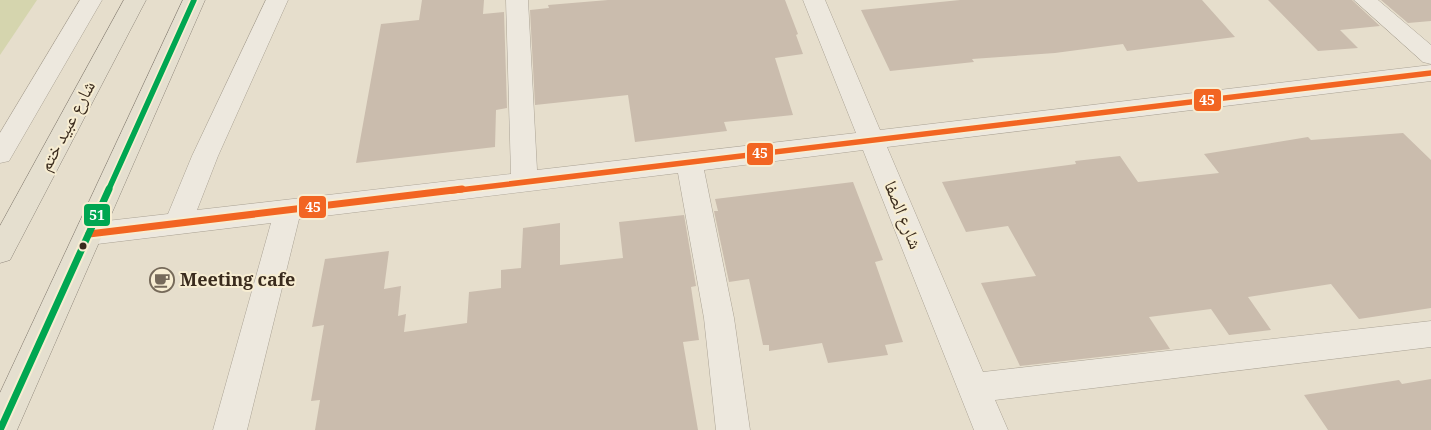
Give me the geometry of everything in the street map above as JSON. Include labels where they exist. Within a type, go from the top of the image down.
[{"type":"main road","name":"شارع عبيد ختم","points":[[0,252],[135,0]]},
{"type":"main road","points":[[0,430],[194,0]]},
{"type":"street","points":[[0,154],[91,0]]},
{"type":"street","points":[[178,223],[205,156],[278,0]]},
{"type":"street","points":[[517,0],[524,182]]},
{"type":"street","name":"شارع الصفا","points":[[814,0],[991,430]]},
{"type":"street","points":[[1365,0],[1431,57]]},
{"type":"street","points":[[89,234],[1431,74]]},
{"type":"street","points":[[690,162],[719,318],[733,430]]},
{"type":"street","points":[[230,430],[288,210]]},
{"type":"street","points":[[974,388],[1431,334]]},
{"type":"green space","points":[[0,0],[37,0],[0,55]]},
{"type":"building","points":[[422,0],[484,0],[483,14],[504,12],[507,108],[496,110],[495,147],[356,163],[381,24],[419,20]]},
{"type":"building","points":[[608,0],[785,0],[798,34],[796,35],[803,54],[775,58],[793,115],[724,122],[727,131],[635,142],[628,95],[535,105],[530,10],[549,8],[548,5]]},
{"type":"building","points":[[960,0],[1202,0],[1235,37],[1127,51],[1123,44],[1055,53],[972,59],[974,62],[890,71],[861,10]]},
{"type":"building","points":[[1268,0],[1352,0],[1380,26],[1340,30],[1358,48],[1318,51]]},
{"type":"building","points":[[1381,0],[1431,0],[1431,21],[1408,23]]},
{"type":"building","points":[[1403,133],[1431,160],[1431,308],[1359,319],[1331,284],[1248,297],[1271,330],[1229,335],[1211,309],[1149,317],[1170,349],[1020,366],[981,283],[1036,276],[1008,226],[966,232],[942,182],[1076,164],[1075,161],[1120,156],[1138,182],[1219,173],[1204,154],[1308,137],[1311,140]]},
{"type":"building","points":[[853,182],[883,260],[875,262],[903,342],[885,345],[888,355],[828,363],[822,343],[769,351],[769,345],[763,345],[749,279],[729,282],[714,211],[718,211],[715,199]]},
{"type":"building","points":[[684,215],[696,286],[691,287],[699,340],[683,342],[698,430],[315,430],[320,400],[311,401],[324,325],[312,327],[325,259],[389,251],[384,289],[401,286],[398,316],[406,314],[404,332],[467,323],[469,292],[501,288],[501,270],[521,268],[523,228],[560,223],[560,265],[623,258],[619,222]]},
{"type":"building","points":[[1431,379],[1431,430],[1328,430],[1304,395],[1399,380],[1402,384]]},
{"type":"transit line","name":"51","points":[[0,430],[194,0]]},
{"type":"transit line","name":"45","points":[[89,234],[1431,73]]},
{"type":"place","name":"Meeting cafe","points":[[162,280]]}]
